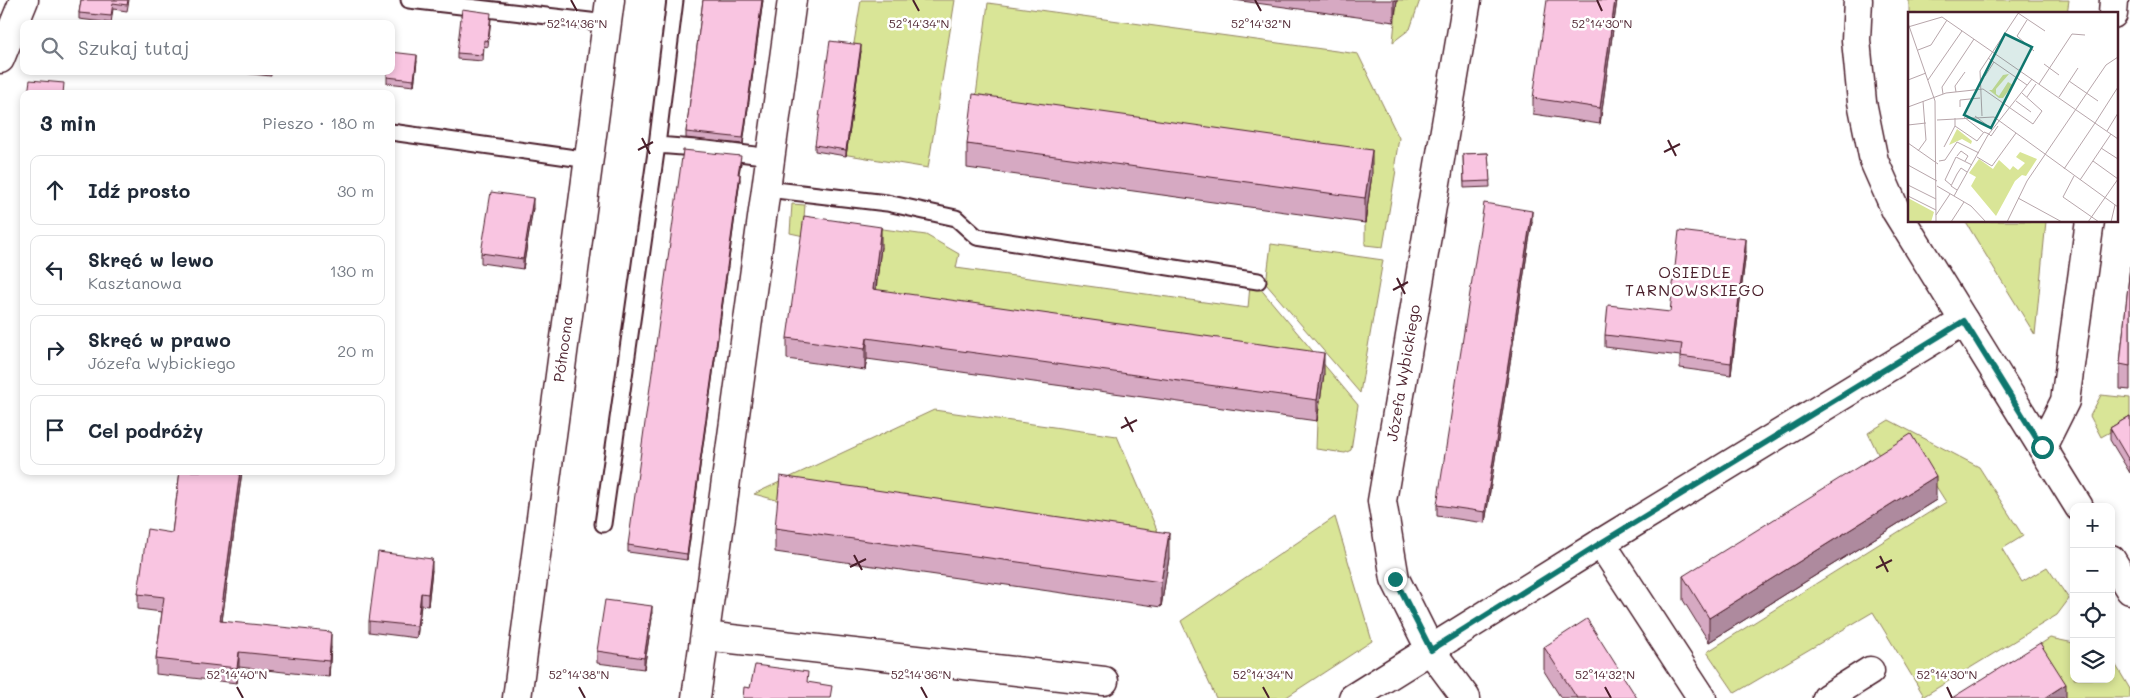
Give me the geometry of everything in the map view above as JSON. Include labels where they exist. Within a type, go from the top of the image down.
[{"type":"street","points":[[0,60],[24,0]]},
{"type":"street","points":[[696,698],[772,157],[792,0]]},
{"type":"street","name":"Józefa Wybickiego","points":[[1466,698],[1431,650],[1395,579],[1382,501],[1467,0]]},
{"type":"street","points":[[1858,0],[1856,40],[1862,102],[1874,161],[1896,211],[2077,503]]},
{"type":"street","name":"Północna","points":[[517,698],[609,11]]},
{"type":"street","points":[[2042,447],[2065,401],[2090,222]]},
{"type":"street","points":[[1353,698],[1601,543],[1964,321]]},
{"type":"street","points":[[1601,543],[1702,698]]},
{"type":"street","points":[[2115,566],[2130,590]]},
{"type":"street","points":[[705,636],[1104,682]]},
{"type":"street","points":[[1828,698],[1870,671]]},
{"type":"lane","points":[[409,0],[609,11]]},
{"type":"lane","points":[[603,524],[657,145],[675,0]]},
{"type":"lane","points":[[395,133],[589,160]]},
{"type":"lane","points":[[657,145],[772,157]]},
{"type":"lane","points":[[767,189],[887,203],[956,218],[977,237],[1258,281]]},
{"type":"green space","points":[[861,0],[955,0],[928,168],[836,153]]},
{"type":"green space","points":[[1397,0],[1420,0],[1410,29],[1393,42]]},
{"type":"green space","points":[[1909,0],[2069,0],[2067,12],[1909,12]]},
{"type":"green space","points":[[988,3],[1358,54],[1399,138],[1395,163],[1396,170],[1383,247],[1365,245],[1365,223],[1372,175],[973,119]]},
{"type":"green space","points":[[792,204],[805,205],[804,218],[926,235],[959,254],[956,268],[1248,308],[1250,285],[1259,287],[1358,405],[1351,450],[1345,453],[1316,449],[1317,421],[873,310],[804,236],[790,233]]},
{"type":"green space","points":[[1966,222],[2046,222],[2035,335]]},
{"type":"green space","points":[[1271,244],[1383,260],[1360,393],[1266,284]]},
{"type":"green space","points":[[2101,395],[2130,398],[2130,421],[2101,437],[2090,416]]},
{"type":"green space","points":[[934,410],[1117,436],[1169,558],[780,501],[754,494]]},
{"type":"green space","points":[[1889,420],[1979,467],[2023,536],[2002,549],[2022,582],[2047,567],[2069,599],[2057,615],[1924,696],[1873,612],[1735,693],[1707,652],[1946,502],[1915,453],[1878,454],[1868,433]]},
{"type":"green space","points":[[1335,517],[1372,641],[1285,698],[1216,698],[1181,621]]},
{"type":"green space","points":[[2050,638],[2070,642],[2070,683],[2115,683],[2115,664],[2130,689],[2130,698],[2060,698],[2030,651]]},
{"type":"building","points":[[81,0],[128,0],[127,5],[113,3],[111,16],[79,13]]},
{"type":"building","points":[[703,0],[762,0],[743,138],[686,132]]},
{"type":"building","points":[[1547,0],[1615,0],[1600,108],[1533,98]]},
{"type":"building","points":[[462,9],[491,13],[488,41],[484,40],[483,55],[457,53]]},
{"type":"building","points":[[830,41],[861,45],[846,150],[815,145]]},
{"type":"building","points":[[395,52],[417,55],[414,80],[387,77],[387,75],[395,75]]},
{"type":"building","points":[[30,80],[64,83],[63,90],[29,90]]},
{"type":"building","points":[[973,94],[1372,150],[1365,198],[967,144]]},
{"type":"building","points":[[683,150],[741,156],[687,554],[628,545]]},
{"type":"building","points":[[1488,153],[1490,181],[1464,182],[1463,154]]},
{"type":"building","points":[[491,192],[533,198],[523,259],[481,253]]},
{"type":"building","points":[[1484,203],[1532,211],[1485,512],[1437,505]]},
{"type":"building","points":[[804,216],[881,227],[873,289],[1324,353],[1317,400],[867,338],[865,349],[787,338]]},
{"type":"building","points":[[1679,231],[1746,239],[1731,363],[1680,356],[1682,344],[1605,335],[1608,305],[1670,312]]},
{"type":"building","points":[[2130,266],[2130,366],[2120,364]]},
{"type":"building","points":[[2130,416],[2130,462],[2110,428]]},
{"type":"building","points":[[1911,434],[1936,476],[1709,618],[1683,576]]},
{"type":"building","points":[[179,475],[239,475],[220,621],[331,632],[329,661],[239,652],[237,668],[156,659],[164,597],[138,594],[147,529],[172,533]]},
{"type":"building","points":[[780,476],[1169,533],[1161,582],[775,528]]},
{"type":"building","points":[[378,552],[432,559],[428,594],[421,593],[417,626],[369,621]]},
{"type":"building","points":[[605,600],[652,606],[644,658],[597,651]]},
{"type":"building","points":[[1587,619],[1637,698],[1577,698],[1544,647]]},
{"type":"building","points":[[2040,643],[2066,684],[2044,698],[1952,698]]},
{"type":"building","points":[[755,665],[808,672],[807,682],[832,686],[830,698],[743,698],[744,687],[750,688]]},
{"type":"district","name":"OSIEDLE TARNOWSKIEGO","points":[[1695,281]]},
{"type":"route","points":[[1395,579],[1431,650],[1601,543],[1964,321],[2042,447]]}]
